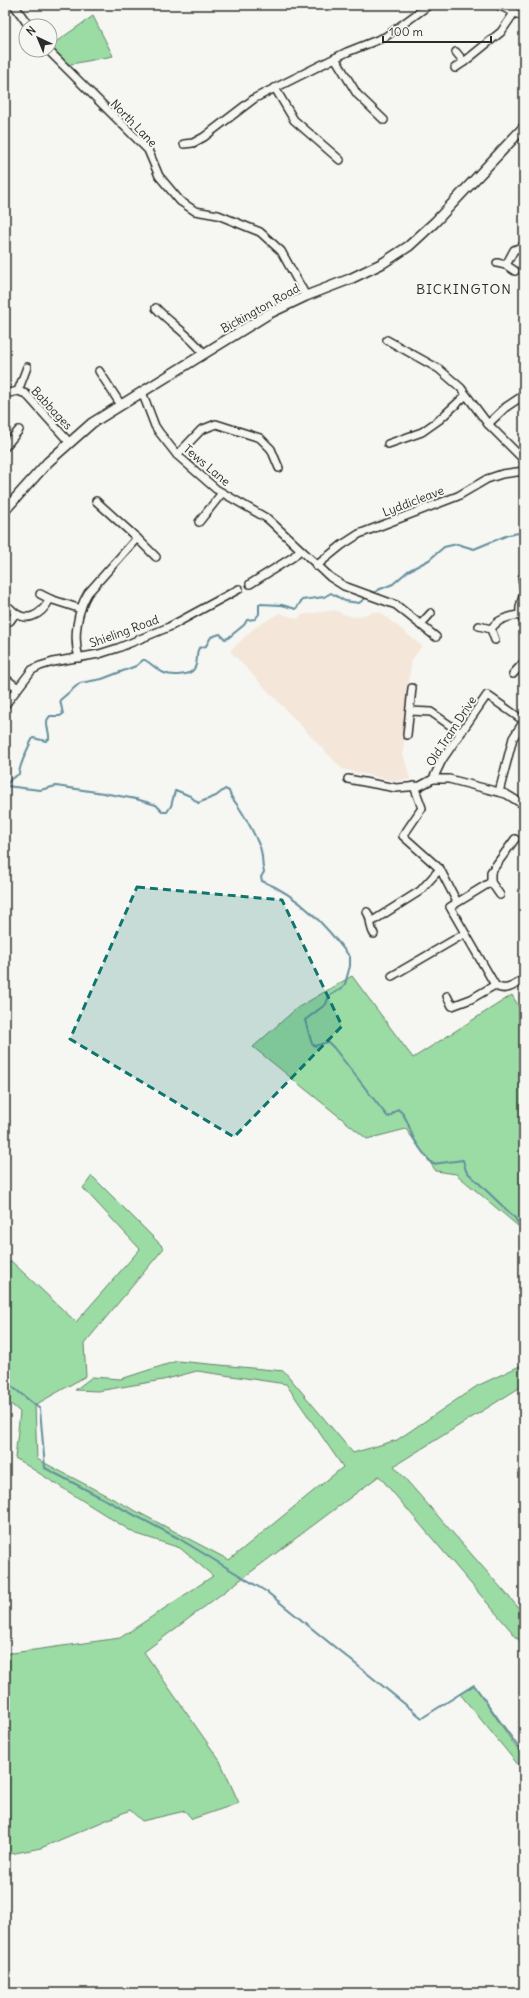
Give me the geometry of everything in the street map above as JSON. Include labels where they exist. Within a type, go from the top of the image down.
[{"type":"main road","name":"Bickington Road","points":[[5,510],[48,462],[92,423],[270,313],[306,296],[350,279],[383,263],[409,246],[435,222],[522,133]]},
{"type":"street","points":[[14,5],[23,18]]},
{"type":"street","points":[[184,144],[193,143],[204,137],[255,98],[335,58],[386,37],[429,5]]},
{"type":"street","points":[[498,5],[514,14],[524,17]]},
{"type":"street","points":[[455,68],[501,32],[514,14]]},
{"type":"street","points":[[456,52],[464,62]]},
{"type":"street","name":"North Lane","points":[[56,58],[148,150],[159,176],[180,201],[195,211],[218,215],[260,232],[281,251],[306,296]]},
{"type":"street","points":[[335,58],[357,94],[384,120]]},
{"type":"street","points":[[275,88],[294,120],[340,160]]},
{"type":"street","points":[[506,265],[514,250],[524,246]]},
{"type":"street","points":[[497,263],[506,265],[515,271]]},
{"type":"street","points":[[156,308],[198,346],[204,354]]},
{"type":"street","points":[[387,340],[439,369],[461,388],[465,396],[488,424],[524,460]]},
{"type":"street","name":"Babbages","points":[[18,391],[28,367]]},
{"type":"street","points":[[99,371],[121,405]]},
{"type":"street","name":"Babbages","points":[[5,394],[18,391],[26,394],[69,442]]},
{"type":"street","name":"Tews Lane","points":[[142,392],[155,426],[177,455],[222,493],[268,519],[316,566],[344,586],[396,605],[436,637]]},
{"type":"street","points":[[488,424],[506,407],[524,395]]},
{"type":"street","points":[[388,444],[422,432],[439,420],[465,396]]},
{"type":"street","points":[[177,455],[201,430],[216,424],[260,438],[271,449],[279,468]]},
{"type":"street","points":[[5,447],[19,430]]},
{"type":"street","name":"Lyddicleave","points":[[316,566],[342,545],[359,534],[458,496],[487,479],[502,474],[524,471]]},
{"type":"street","points":[[200,522],[222,493]]},
{"type":"street","points":[[96,501],[156,557]]},
{"type":"street","points":[[79,658],[76,648],[76,637],[81,610],[88,593],[137,538]]},
{"type":"street","points":[[250,584],[293,557],[300,550]]},
{"type":"street","points":[[522,578],[524,589]]},
{"type":"street","name":"Shieling Road","points":[[5,705],[32,670],[40,666],[118,648],[169,627],[239,589]]},
{"type":"street","points":[[40,594],[81,610]]},
{"type":"street","points":[[524,594],[519,615],[524,622]]},
{"type":"street","points":[[10,608],[22,617],[30,617],[37,614],[45,607],[50,599]]},
{"type":"street","points":[[420,625],[431,613]]},
{"type":"street","points":[[10,620],[16,614]]},
{"type":"street","points":[[491,630],[496,622],[505,618],[519,615]]},
{"type":"street","points":[[479,626],[491,630],[495,640]]},
{"type":"street","points":[[513,674],[524,662]]},
{"type":"street","points":[[5,678],[18,688]]},
{"type":"street","points":[[407,734],[412,688]]},
{"type":"street","name":"Old Tram Drive","points":[[433,779],[442,760],[487,695],[524,721],[513,738],[499,792]]},
{"type":"street","points":[[410,711],[431,712],[461,733]]},
{"type":"street","points":[[348,779],[396,788],[414,786],[433,779],[449,779],[512,796],[524,805]]},
{"type":"street","points":[[414,786],[422,808],[403,836],[440,869],[457,902]]},
{"type":"street","points":[[500,895],[491,882],[491,872],[515,839]]},
{"type":"street","points":[[371,922],[420,891],[440,869]]},
{"type":"street","points":[[491,882],[450,907],[464,934],[495,985],[501,989],[507,988],[524,979]]},
{"type":"street","points":[[367,912],[371,922],[370,928],[374,934]]},
{"type":"street","points":[[392,976],[464,934]]},
{"type":"street","points":[[447,996],[452,1006],[471,999],[495,985]]},
{"type":"highlighted area","points":[[137,887],[282,900],[342,1026],[234,1137],[70,1039]]},
{"type":"shaded area","points":[[335,610],[355,617],[374,612],[381,613],[422,646],[412,660],[410,671],[403,753],[410,779],[395,781],[342,769],[230,651],[253,629],[279,613],[298,619],[301,615]]},
{"type":"green space","points":[[93,16],[113,56],[66,65],[58,56],[58,40]]},
{"type":"green space","points":[[352,976],[413,1058],[512,995],[524,1016],[524,1231],[456,1174],[436,1171],[406,1129],[367,1139],[253,1047],[297,1008]]},
{"type":"green space","points":[[92,1176],[164,1248],[84,1344],[86,1376],[35,1405],[37,1459],[229,1560],[343,1467],[286,1384],[197,1371],[163,1380],[98,1391],[75,1390],[92,1377],[121,1379],[177,1361],[284,1371],[353,1453],[397,1440],[477,1386],[524,1364],[524,1385],[394,1466],[524,1614],[524,1646],[379,1476],[144,1652],[220,1761],[239,1803],[192,1819],[185,1811],[142,1821],[130,1810],[41,1848],[5,1855],[5,1654],[120,1638],[213,1576],[180,1548],[134,1533],[15,1458],[20,1412],[5,1399],[5,1267],[11,1261],[76,1322],[140,1249],[83,1188]]},
{"type":"green space","points":[[474,1685],[524,1759],[524,1772],[460,1694]]},
{"type":"waterway","points":[[371,595],[378,590],[393,584],[408,571],[429,560],[444,547],[457,544],[474,549],[508,535],[524,532]]},
{"type":"waterway","points":[[5,787],[11,779],[19,774],[22,761],[33,738],[46,741],[49,739],[47,724],[48,719],[50,716],[60,716],[63,714],[60,700],[80,683],[102,679],[136,666],[143,660],[167,674],[180,675],[189,673],[194,669],[199,648],[206,646],[211,637],[220,634],[225,639],[228,638],[244,625],[247,620],[255,619],[259,614],[259,604],[282,605],[296,609],[302,600],[324,597],[331,593],[345,601],[359,603],[367,597]]},
{"type":"waterway","points":[[6,786],[40,790],[56,786],[103,793],[136,799],[156,805],[163,812],[167,812],[171,806],[175,791],[190,796],[198,803],[216,796],[225,789],[229,791],[248,822],[261,849],[264,872],[261,877],[262,881],[276,887],[300,903],[322,923],[350,957],[350,966],[345,984],[341,989],[329,996],[326,1004],[305,1020],[312,1044],[315,1046],[328,1042],[387,1116],[389,1117],[398,1109],[406,1119],[416,1143],[433,1164],[463,1160],[466,1171],[515,1218],[521,1228],[521,1238]]},
{"type":"waterway","points":[[5,1381],[40,1409],[45,1468],[178,1538],[267,1592],[422,1718],[474,1685],[524,1755]]},
{"type":"district","name":"BICKINGTON","points":[[464,289]]}]
